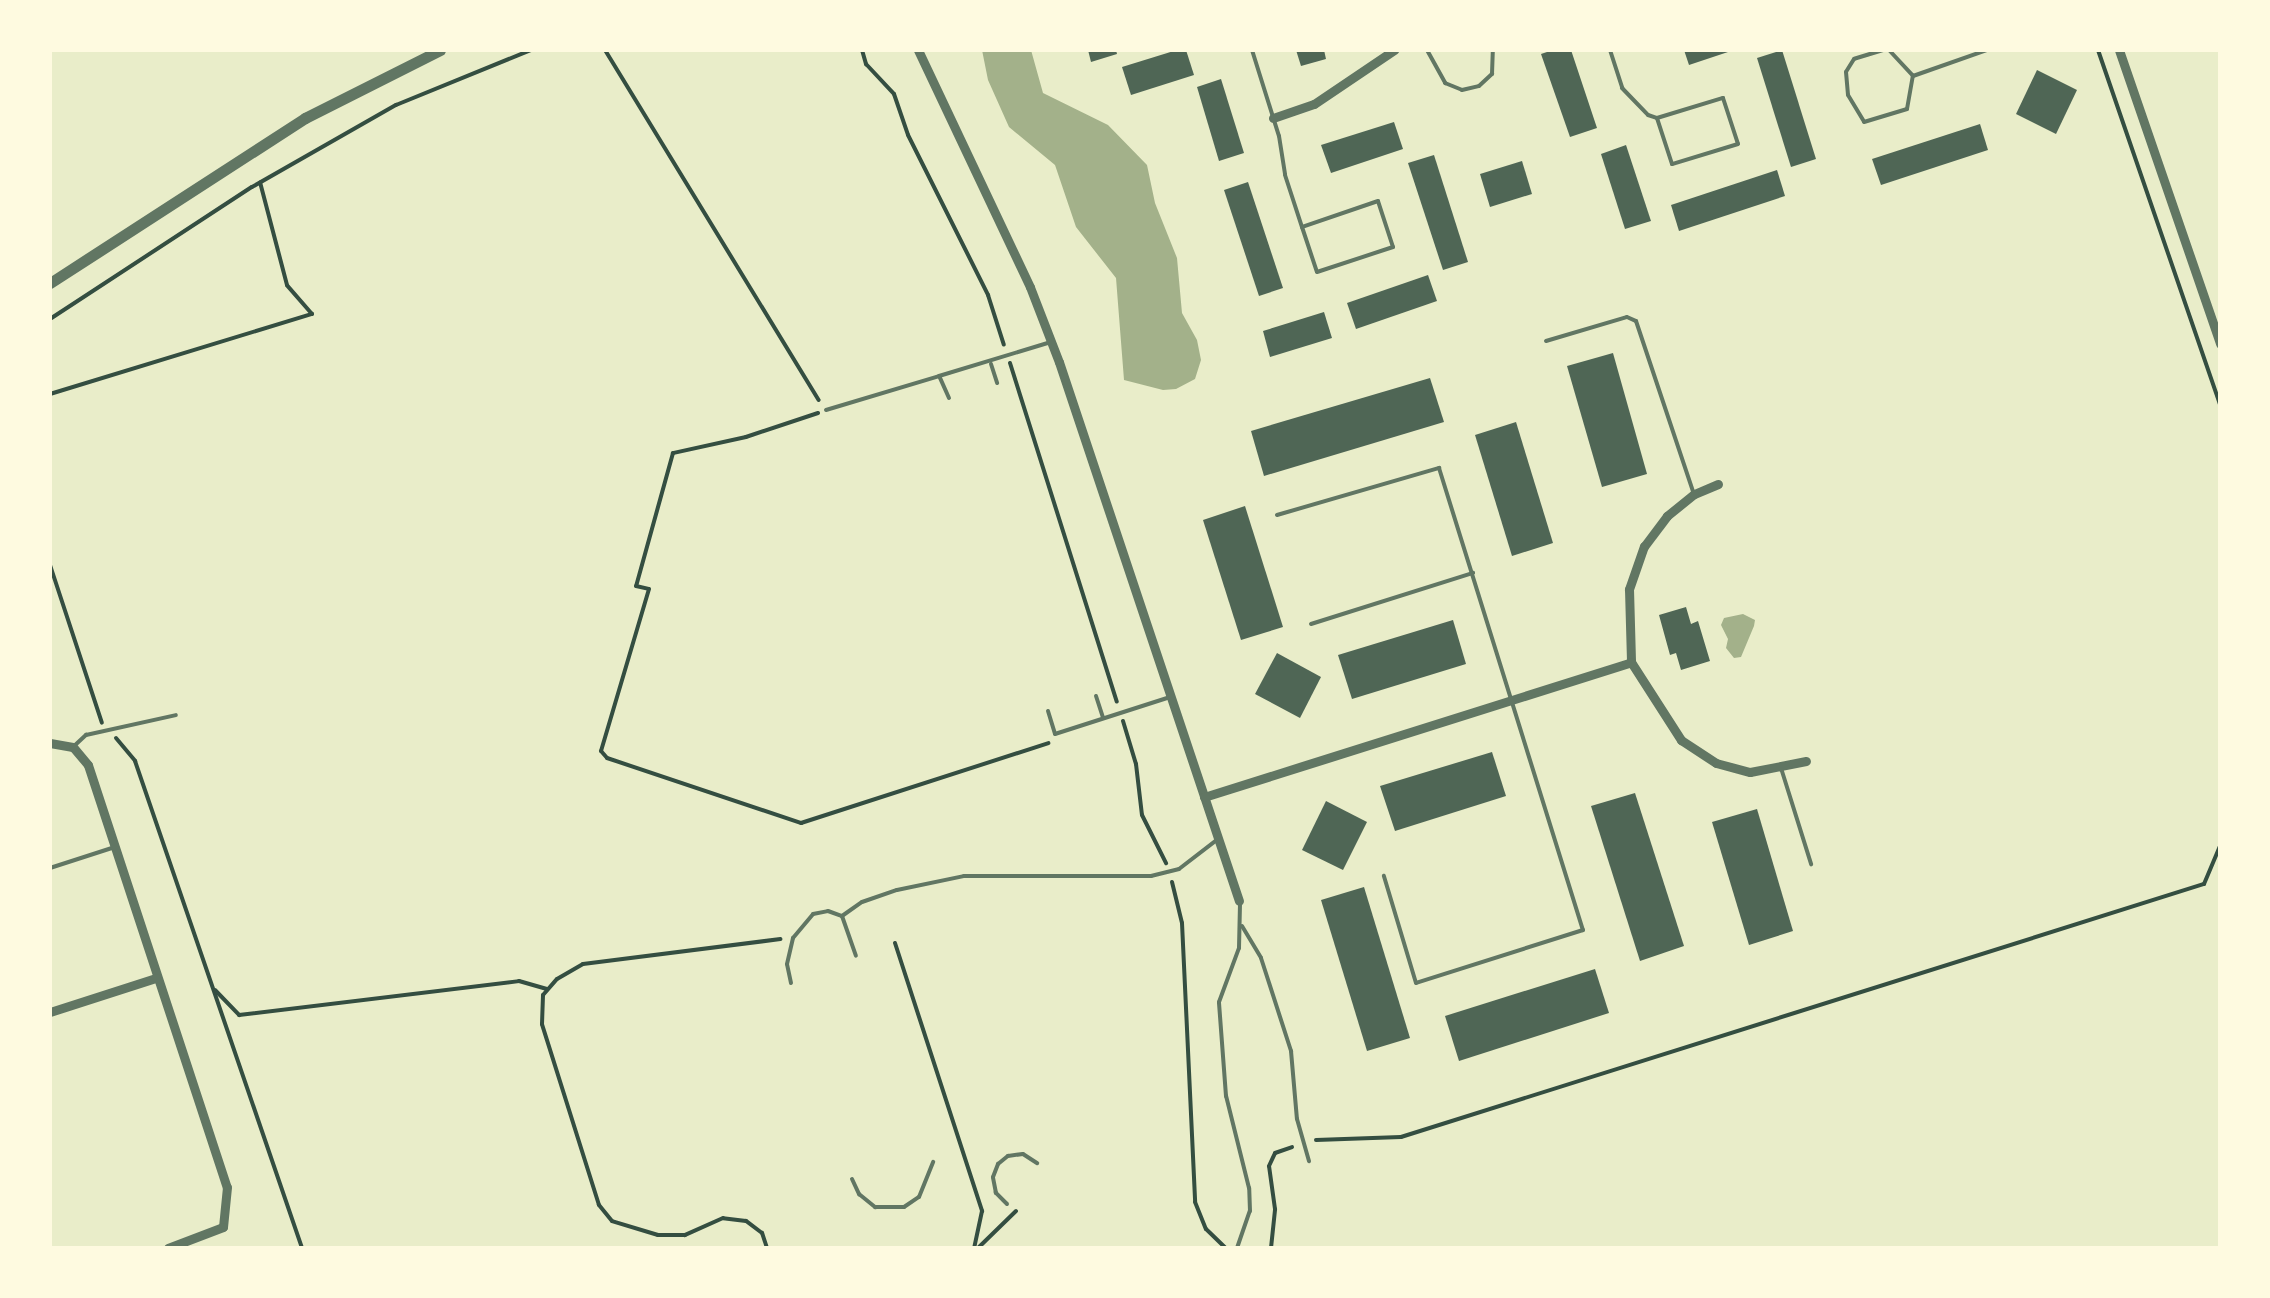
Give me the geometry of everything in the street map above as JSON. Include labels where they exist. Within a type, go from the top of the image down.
[{"type":"street","points":[[50,283],[305,118],[414,56],[440,50]]},
{"type":"street","points":[[918,50],[1030,287],[1051,342],[1240,901]]},
{"type":"street","points":[[1274,118],[1314,104],[1394,50]]},
{"type":"street","points":[[2120,50],[2220,344]]},
{"type":"street","points":[[1718,484],[1694,494],[1666,516],[1635,567],[1627,622],[1632,662],[1681,740],[1716,763],[1750,772],[1806,761]]},
{"type":"street","points":[[1204,797],[1632,662]]},
{"type":"street","points":[[50,744],[74,747],[88,765],[112,848],[227,1187],[223,1227],[168,1248]]},
{"type":"street","points":[[50,1012],[156,978]]},
{"type":"lane","points":[[1252,50],[1274,118],[1302,227],[1317,272],[1393,247],[1378,201],[1302,227]]},
{"type":"lane","points":[[1427,50],[1445,83],[1462,90],[1479,86],[1492,74],[1493,50]]},
{"type":"lane","points":[[1610,50],[1622,88],[1648,115],[1658,118],[1724,98],[1738,144],[1672,164],[1658,118]]},
{"type":"lane","points":[[1886,50],[1913,76],[1907,109],[1864,122],[1848,95],[1846,72],[1854,59],[1886,50]]},
{"type":"lane","points":[[1913,76],[1987,50]]},
{"type":"lane","points":[[1546,341],[1627,316],[1636,322],[1694,494]]},
{"type":"lane","points":[[826,410],[1051,342]]},
{"type":"lane","points":[[990,362],[997,383]]},
{"type":"lane","points":[[939,376],[949,398]]},
{"type":"lane","points":[[1277,515],[1439,468],[1583,930],[1416,983],[1384,876]]},
{"type":"lane","points":[[1311,624],[1473,573]]},
{"type":"lane","points":[[1096,696],[1103,718]]},
{"type":"lane","points":[[1048,711],[1055,734],[1170,696]]},
{"type":"lane","points":[[74,747],[86,735],[176,715]]},
{"type":"lane","points":[[1781,768],[1811,864]]},
{"type":"lane","points":[[842,916],[862,902],[897,890],[964,876],[1150,876],[1170,872],[1192,862],[1218,840]]},
{"type":"lane","points":[[50,868],[112,848]]},
{"type":"lane","points":[[1237,1248],[1250,1212],[1249,1188],[1226,1096],[1219,1002],[1242,926],[1240,901]]},
{"type":"lane","points":[[791,983],[787,964],[793,938],[814,914],[828,911],[842,916]]},
{"type":"lane","points":[[842,916],[856,956]]},
{"type":"lane","points":[[1242,926],[1261,958],[1291,1051],[1309,1161]]},
{"type":"lane","points":[[1008,1204],[996,1192],[993,1178],[998,1164],[1008,1156],[1023,1154],[1038,1163]]},
{"type":"lane","points":[[852,1180],[859,1194],[875,1206],[904,1208],[919,1198],[933,1162]]},
{"type":"path","points":[[50,319],[260,182],[396,104],[531,50]]},
{"type":"path","points":[[606,50],[826,410],[746,438],[673,453],[636,586],[649,589],[601,751],[607,758],[800,823],[1050,743],[1055,734]]},
{"type":"path","points":[[862,50],[866,64],[894,94],[908,135],[988,295],[1136,764],[1142,815],[1170,872],[1182,923],[1195,1202],[1206,1229],[1226,1248]]},
{"type":"path","points":[[2098,50],[2220,405]]},
{"type":"path","points":[[50,394],[312,314],[287,285],[260,182]]},
{"type":"path","points":[[50,565],[95,705],[109,730],[136,761],[302,1248]]},
{"type":"path","points":[[1271,1248],[1274,1209],[1269,1166],[1275,1153],[1304,1143],[1400,1137],[2186,890],[2204,884],[2220,846]]},
{"type":"path","points":[[767,1248],[762,1233],[746,1221],[723,1218],[684,1235],[658,1235],[612,1221],[599,1205],[542,1024],[543,995],[583,964],[793,938]]},
{"type":"path","points":[[895,944],[982,1210],[976,1248]]},
{"type":"path","points":[[212,986],[239,1015],[518,981],[548,989]]},
{"type":"path","points":[[976,1248],[1016,1211]]},
{"type":"shaded area","points":[[982,50],[1031,50],[1043,93],[1108,125],[1147,165],[1155,203],[1177,258],[1182,313],[1197,340],[1201,360],[1195,379],[1176,389],[1163,390],[1124,380],[1116,278],[1076,227],[1055,165],[1009,127],[988,80]]},
{"type":"shaded area","points":[[1743,614],[1755,620],[1754,626],[1741,657],[1734,658],[1726,648],[1728,639],[1721,625],[1724,618]]},
{"type":"building","points":[[1088,50],[1116,50],[1117,54],[1091,62]]},
{"type":"building","points":[[1186,50],[1194,75],[1131,95],[1122,67]]},
{"type":"building","points":[[1296,50],[1324,50],[1326,59],[1301,66]]},
{"type":"building","points":[[1571,50],[1597,128],[1570,137],[1541,54]]},
{"type":"building","points":[[1684,50],[1731,50],[1731,51],[1689,65]]},
{"type":"building","points":[[1782,50],[1816,159],[1791,167],[1757,58]]},
{"type":"building","points":[[2037,70],[2077,90],[2056,134],[2016,114]]},
{"type":"building","points":[[1221,79],[1244,153],[1219,161],[1197,87]]},
{"type":"building","points":[[1394,122],[1403,149],[1331,173],[1321,145]]},
{"type":"building","points":[[1980,124],[1988,150],[1881,185],[1872,159]]},
{"type":"building","points":[[1626,145],[1651,221],[1625,229],[1601,154]]},
{"type":"building","points":[[1434,155],[1468,262],[1443,270],[1408,163]]},
{"type":"building","points":[[1522,161],[1532,194],[1490,207],[1480,174]]},
{"type":"building","points":[[1777,170],[1785,196],[1679,231],[1671,205]]},
{"type":"building","points":[[1248,182],[1283,288],[1259,296],[1224,190]]},
{"type":"building","points":[[1428,275],[1437,301],[1356,329],[1347,303]]},
{"type":"building","points":[[1324,312],[1332,338],[1270,357],[1263,331]]},
{"type":"building","points":[[1613,353],[1647,474],[1602,487],[1567,366]]},
{"type":"building","points":[[1430,378],[1444,422],[1264,476],[1251,431]]},
{"type":"building","points":[[1516,422],[1553,543],[1512,556],[1475,435]]},
{"type":"building","points":[[1245,506],[1283,627],[1241,640],[1203,520]]},
{"type":"building","points":[[1686,607],[1691,624],[1698,621],[1710,661],[1681,670],[1676,653],[1670,655],[1659,615]]},
{"type":"building","points":[[1453,620],[1466,664],[1352,699],[1338,655]]},
{"type":"building","points":[[1277,653],[1321,677],[1300,718],[1255,694]]},
{"type":"building","points":[[1492,752],[1506,796],[1395,831],[1380,786]]},
{"type":"building","points":[[1635,793],[1684,946],[1640,961],[1591,806]]},
{"type":"building","points":[[1326,801],[1367,822],[1343,870],[1302,850]]},
{"type":"building","points":[[1757,809],[1793,931],[1749,945],[1712,822]]},
{"type":"building","points":[[1364,887],[1410,1038],[1367,1051],[1321,900]]},
{"type":"building","points":[[1595,969],[1609,1013],[1459,1061],[1445,1016]]}]
